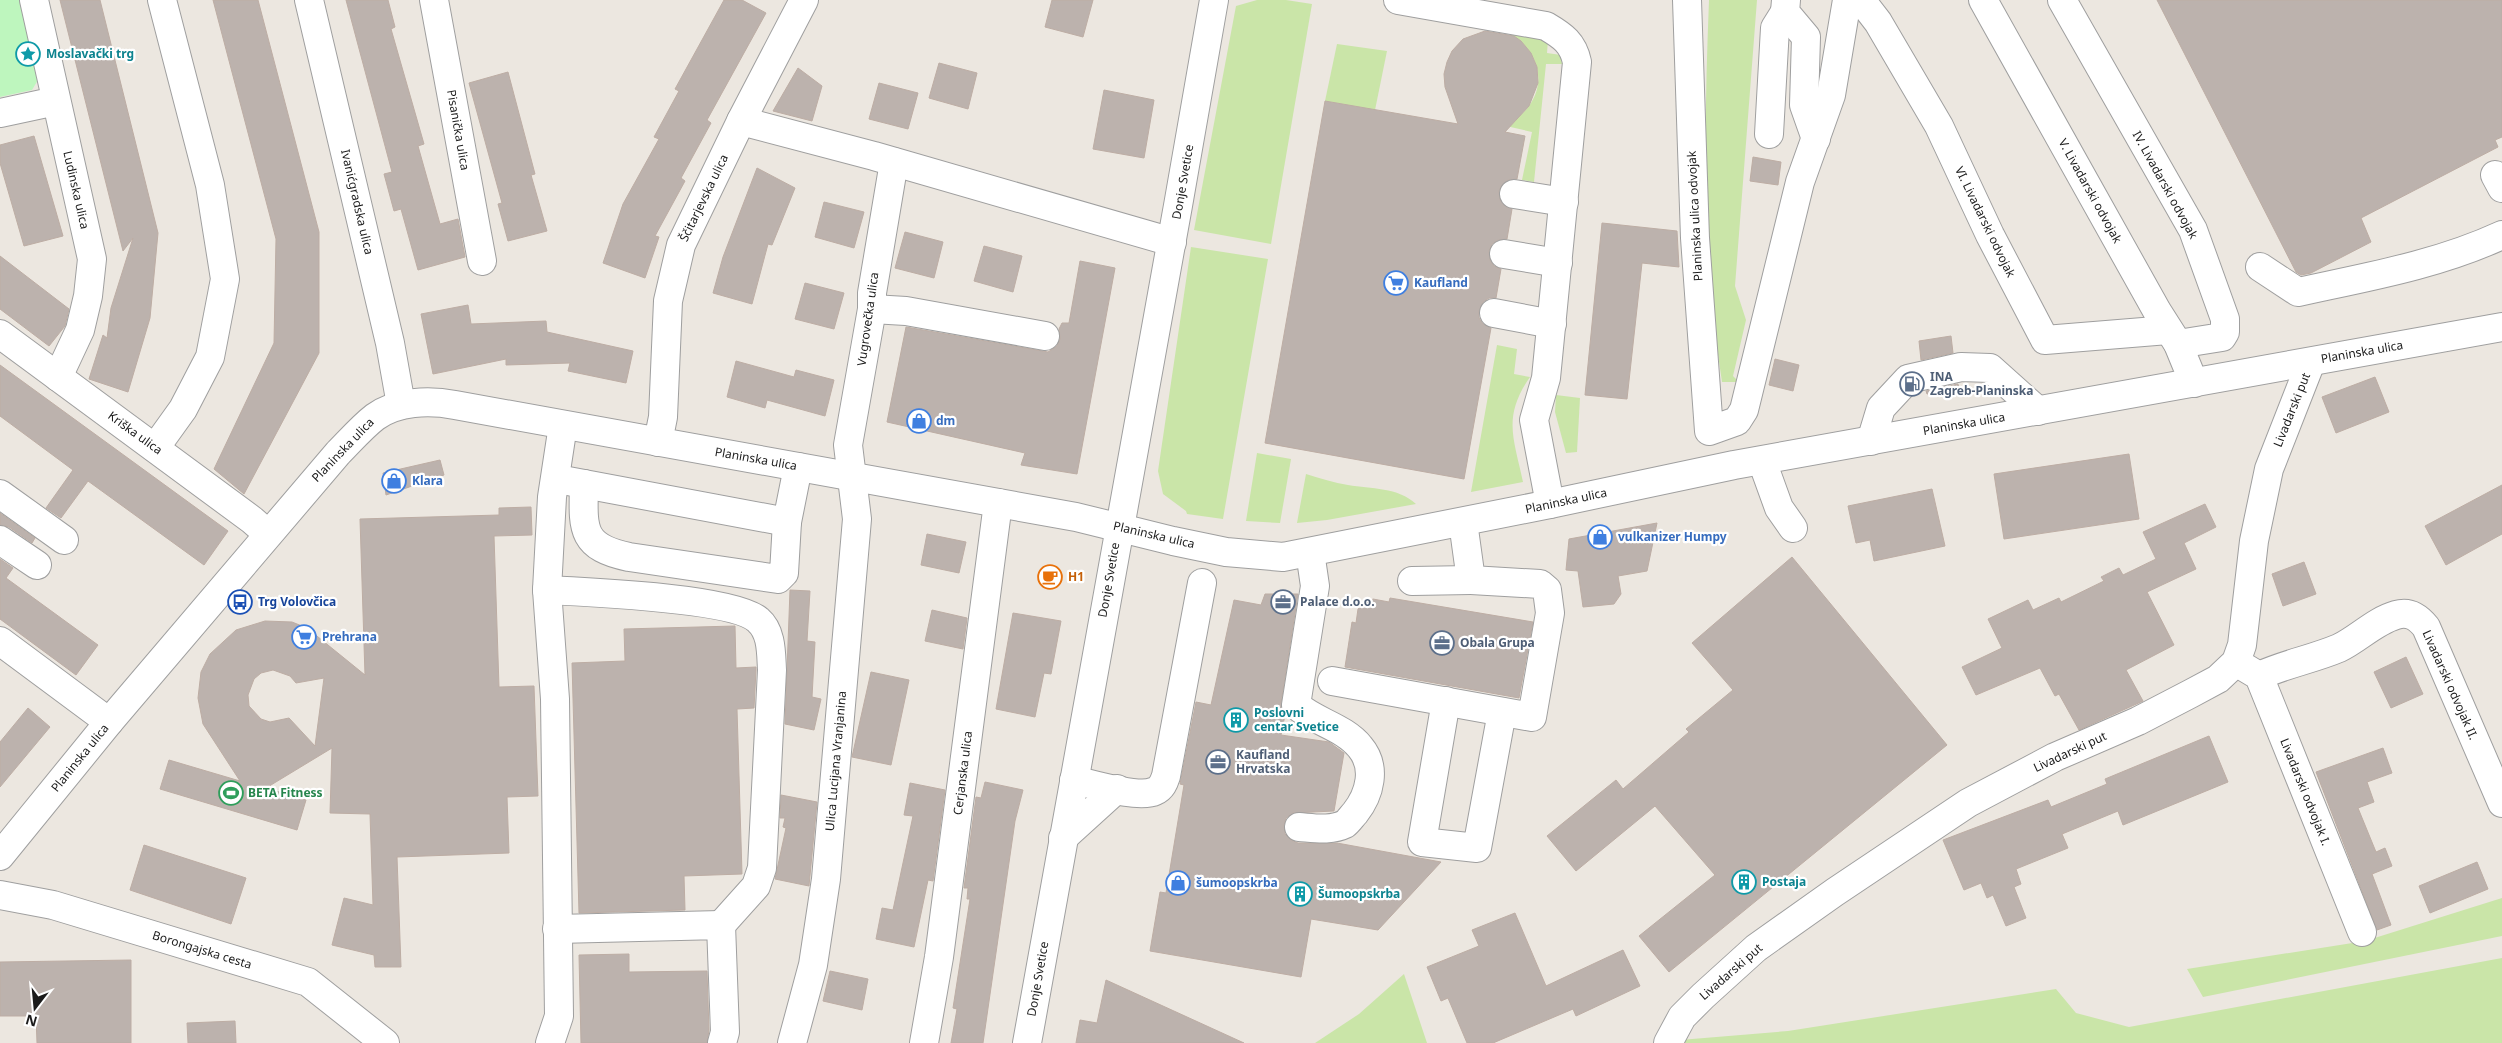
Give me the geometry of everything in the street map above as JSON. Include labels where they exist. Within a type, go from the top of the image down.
[{"type":"street","name":"Ludinska ulica","points":[[34,0],[92,259],[88,296],[80,330],[58,377]]},
{"type":"street","points":[[155,448],[183,409],[210,357],[225,278],[210,185],[162,0]]},
{"type":"street","name":"Ivanićgradska ulica","points":[[309,0],[390,343],[401,405]]},
{"type":"street","name":"Pisanička ulica","points":[[434,0],[482,261]]},
{"type":"street","name":"Ščitarjevska ulica","points":[[658,442],[663,417],[668,301],[681,245],[740,120],[804,0]]},
{"type":"street","name":"Donje Svetice","points":[[1027,1043],[1214,0]]},
{"type":"street","points":[[1398,0],[1546,26],[1564,36],[1575,50],[1577,62],[1552,324],[1546,378],[1534,420],[1550,504]]},
{"type":"street","name":"Planinska ulica odvojak","points":[[1687,0],[1695,238],[1709,431],[1689,474]]},
{"type":"street","points":[[1734,465],[1709,431],[1736,421],[1744,410],[1800,182],[1832,95],[1847,0]]},
{"type":"street","name":"VI. Livadarski odvojak","points":[[1861,0],[1878,22],[1939,126],[1990,235],[2045,340],[2173,337]]},
{"type":"street","name":"V. Livadarski odvojak","points":[[1984,0],[2173,337],[2194,383]]},
{"type":"street","name":"IV. Livadarski odvojak","points":[[2062,0],[2193,230],[2225,319],[2225,332],[2222,337],[2173,337]]},
{"type":"street","points":[[1785,6],[1806,37],[1804,105],[1816,139]]},
{"type":"street","points":[[1769,134],[1776,28],[1785,6]]},
{"type":"street","points":[[0,113],[56,100]]},
{"type":"street","points":[[740,120],[1172,242]]},
{"type":"street","name":"Vugrovečka ulica","points":[[853,476],[848,445],[872,309],[872,293],[894,162]]},
{"type":"street","points":[[1514,194],[1564,202]]},
{"type":"street","points":[[2260,267],[2298,292],[2404,270],[2477,247],[2502,235]]},
{"type":"street","points":[[1504,254],[1558,263]]},
{"type":"street","points":[[872,309],[906,311],[1045,336]]},
{"type":"street","points":[[1494,313],[1552,324]]},
{"type":"street","name":"Planinska ulica","points":[[0,856],[109,722],[338,453],[376,416],[401,405],[434,401],[1076,517],[1226,552],[1283,557],[1463,522],[1734,465],[2502,326]]},
{"type":"street","name":"Kriška ulica","points":[[0,334],[252,520],[268,534]]},
{"type":"street","name":"Livadarski put","points":[[1668,1043],[1682,1017],[1756,948],[1835,892],[1968,803],[2055,757],[2138,721],[2218,679],[2248,669],[2242,645],[2254,541],[2268,469],[2311,362]]},
{"type":"street","points":[[1871,441],[1880,408],[1908,379],[1961,367],[1990,368],[2038,411]]},
{"type":"street","points":[[550,1043],[559,1016],[555,699],[547,590],[554,479],[563,425]]},
{"type":"street","points":[[1762,461],[1779,508],[1793,528]]},
{"type":"street","points":[[584,484],[586,530],[591,540],[609,553],[778,579],[784,573],[787,522],[798,467]]},
{"type":"street","name":"Ulica Lucijana Vranjanina","points":[[792,1043],[813,965],[826,879],[857,519],[853,476]]},
{"type":"street","points":[[554,479],[787,522]]},
{"type":"street","points":[[0,494],[64,540]]},
{"type":"street","name":"Cerjanska ulica","points":[[924,1043],[940,948],[998,503]]},
{"type":"street","points":[[1463,522],[1471,580]]},
{"type":"street","points":[[0,540],[37,565]]},
{"type":"street","points":[[1299,826],[1329,829],[1346,824],[1368,793],[1370,782],[1369,763],[1360,746],[1339,730],[1296,706],[1314,586],[1310,552]]},
{"type":"street","points":[[1332,681],[1532,717],[1550,613],[1547,590],[1540,584],[1471,580],[1412,581]]},
{"type":"street","points":[[1074,780],[1141,793],[1155,792],[1162,787],[1202,583]]},
{"type":"street","points":[[547,590],[664,599],[715,606],[743,611],[758,619],[766,629],[771,645],[772,670],[762,868],[756,886],[721,925],[725,1032],[722,1043]]},
{"type":"street","name":"Livadarski odvojak II.","points":[[2248,669],[2315,658],[2342,646],[2396,615],[2410,614],[2418,618],[2426,627],[2502,802]]},
{"type":"street","points":[[0,641],[109,722]]},
{"type":"street","name":"Livadarski odvojak I.","points":[[2248,669],[2362,932]]},
{"type":"street","points":[[1446,702],[1422,842],[1476,848],[1502,712]]},
{"type":"street","points":[[1063,838],[1117,789]]},
{"type":"street","name":"Borongajska cesta","points":[[0,895],[53,906],[308,982],[385,1043]]},
{"type":"street","points":[[557,929],[721,925]]},
{"type":"green space","points":[[0,0],[26,0],[38,80],[32,90],[0,97]]},
{"type":"green space","points":[[1257,0],[1286,0],[1312,4],[1271,244],[1194,230],[1236,6]]},
{"type":"green space","points":[[1709,0],[1757,0],[1735,286],[1746,320],[1733,376],[1739,382],[1722,382],[1715,335],[1711,287],[1706,191]]},
{"type":"green space","points":[[1503,31],[1548,40],[1547,53],[1561,55],[1562,64],[1546,64],[1534,182],[1522,180],[1532,132],[1506,126],[1529,106],[1538,84],[1538,73],[1530,52],[1514,36]]},
{"type":"green space","points":[[1337,44],[1387,51],[1375,110],[1325,101]]},
{"type":"green space","points":[[1191,247],[1268,259],[1223,519],[1187,514],[1186,511],[1163,494],[1158,471]]},
{"type":"green space","points":[[1497,345],[1517,349],[1514,374],[1530,377],[1521,391],[1513,416],[1514,440],[1523,482],[1471,492]]},
{"type":"green space","points":[[1556,395],[1580,398],[1577,452],[1566,453],[1555,412]]},
{"type":"green space","points":[[1257,453],[1291,459],[1280,523],[1246,521]]},
{"type":"green space","points":[[1306,474],[1332,482],[1401,494],[1416,504],[1327,520],[1297,523]]},
{"type":"green space","points":[[2502,898],[2502,936],[2203,997],[2187,969],[2365,941]]},
{"type":"green space","points":[[2502,958],[2502,1043],[1678,1043],[1680,1040],[1788,1031],[2056,989],[2076,1013],[2129,1027]]},
{"type":"green space","points":[[1404,974],[1427,1043],[1315,1043],[1359,1014]]},
{"type":"building","points":[[60,0],[100,0],[158,233],[150,318],[128,392],[89,379],[103,335],[107,338],[111,308],[133,238],[123,251]]},
{"type":"building","points":[[213,0],[258,0],[319,232],[319,353],[244,494],[214,469],[274,343],[276,239]]},
{"type":"building","points":[[346,0],[388,0],[395,27],[391,29],[424,144],[418,146],[440,224],[458,219],[465,257],[418,270],[401,209],[394,211],[384,174],[392,172]]},
{"type":"building","points":[[724,0],[742,0],[766,13],[707,120],[711,123],[681,178],[685,181],[655,236],[659,237],[645,278],[603,263],[623,204],[659,139],[654,137],[679,91],[675,89]]},
{"type":"building","points":[[1052,0],[1093,0],[1083,37],[1045,27]]},
{"type":"building","points":[[2157,0],[2502,0],[2502,137],[2495,140],[2498,147],[2361,218],[2371,242],[2311,273],[2301,275],[2296,272]]},
{"type":"building","name":"Kaufland","points":[[1485,31],[1514,36],[1521,41],[1531,53],[1537,67],[1538,83],[1529,106],[1505,132],[1525,136],[1517,179],[1508,180],[1499,191],[1500,200],[1505,206],[1512,209],[1507,239],[1498,240],[1492,244],[1489,251],[1490,260],[1494,266],[1501,269],[1496,298],[1489,298],[1483,302],[1479,311],[1479,318],[1483,324],[1491,328],[1464,479],[1265,443],[1325,101],[1458,124],[1445,87],[1444,74],[1447,62],[1452,51],[1463,39]]},
{"type":"building","points":[[939,63],[977,73],[968,109],[929,98]]},
{"type":"building","points":[[798,68],[822,86],[812,121],[773,111]]},
{"type":"building","points":[[508,72],[535,174],[531,175],[547,231],[508,241],[498,204],[502,203],[469,83]]},
{"type":"building","points":[[879,83],[918,93],[908,129],[869,119]]},
{"type":"building","points":[[1104,90],[1154,100],[1144,158],[1093,149]]},
{"type":"building","points":[[34,136],[63,236],[24,246],[0,163],[0,145]]},
{"type":"building","points":[[1753,157],[1781,162],[1778,185],[1750,181]]},
{"type":"building","points":[[757,168],[795,188],[772,245],[768,244],[752,304],[713,293],[723,257]]},
{"type":"building","points":[[824,202],[864,212],[854,248],[815,237]]},
{"type":"building","points":[[1602,223],[1677,231],[1679,267],[1642,263],[1627,399],[1585,395]]},
{"type":"building","points":[[905,232],[943,242],[934,278],[895,268]]},
{"type":"building","points":[[984,246],[1022,256],[1013,292],[974,281]]},
{"type":"building","points":[[0,256],[69,309],[65,326],[49,346],[0,309]]},
{"type":"building","points":[[1080,261],[1115,268],[1077,474],[1021,465],[1025,453],[887,422],[906,327],[1048,352],[1057,346],[1060,339],[1059,329],[1062,323],[1069,323]]},
{"type":"building","points":[[805,283],[844,293],[834,329],[795,319]]},
{"type":"building","points":[[468,305],[471,324],[546,321],[547,332],[633,351],[626,383],[568,371],[570,363],[506,365],[506,359],[433,374],[421,314]]},
{"type":"building","points":[[1951,336],[1953,353],[1921,360],[1919,341]]},
{"type":"building","points":[[1775,359],[1799,365],[1793,391],[1769,385]]},
{"type":"building","points":[[736,361],[794,377],[796,370],[834,380],[825,416],[767,400],[765,408],[727,397]]},
{"type":"building","points":[[0,365],[228,531],[204,565],[88,481],[61,518],[46,508],[73,470],[0,416]]},
{"type":"building","points":[[2375,377],[2389,412],[2336,433],[2322,397]]},
{"type":"building","points":[[1958,384],[1959,389],[1927,394],[1926,391]]},
{"type":"building","points":[[2129,454],[2139,519],[2004,539],[1994,474]]},
{"type":"building","points":[[440,460],[444,475],[386,495],[383,473]]},
{"type":"building","points":[[2502,485],[2502,534],[2446,565],[2425,526]]},
{"type":"building","points":[[1932,489],[1945,546],[1874,561],[1870,540],[1856,543],[1848,506]]},
{"type":"building","points":[[2205,504],[2216,527],[2184,543],[2196,569],[2147,592],[2174,645],[2126,670],[2143,701],[2079,730],[2059,694],[2055,696],[2040,668],[1976,695],[1962,667],[2002,648],[1988,619],[2028,600],[2033,610],[2059,598],[2061,602],[2104,581],[2101,577],[2119,568],[2123,575],[2156,559],[2143,532]]},
{"type":"building","points":[[531,507],[532,535],[494,536],[499,687],[534,686],[538,796],[507,797],[509,853],[397,857],[401,967],[375,967],[374,955],[332,945],[344,898],[373,905],[370,814],[330,813],[332,748],[266,788],[306,800],[297,830],[160,789],[169,760],[240,781],[203,724],[198,698],[201,672],[210,654],[236,630],[265,621],[292,622],[307,628],[365,675],[360,519],[499,515],[499,508]],"holes":[[[273,670],[290,676],[296,683],[324,678],[315,746],[289,718],[270,722],[261,719],[249,706],[248,695],[254,679],[261,673]]]},
{"type":"building","points":[[0,513],[35,538],[32,543],[9,527],[0,525]]},
{"type":"building","points":[[1657,523],[1647,571],[1618,576],[1621,594],[1614,604],[1583,607],[1578,571],[1566,570],[1569,539]]},
{"type":"building","points":[[927,534],[966,542],[959,573],[921,565]]},
{"type":"building","points":[[1792,557],[1947,745],[1669,972],[1639,936],[1715,875],[1655,806],[1576,871],[1547,836],[1616,780],[1623,789],[1689,732],[1686,729],[1733,690],[1692,643]]},
{"type":"building","points":[[0,559],[13,568],[6,578],[98,645],[76,675],[0,619]]},
{"type":"building","points":[[2304,562],[2316,594],[2283,606],[2272,574]]},
{"type":"building","points":[[790,590],[810,591],[807,641],[815,642],[812,697],[821,699],[814,730],[785,724]]},
{"type":"building","points":[[1265,594],[1298,594],[1281,703],[1285,715],[1281,735],[1329,742],[1344,753],[1334,811],[1293,813],[1286,818],[1284,825],[1285,834],[1291,840],[1298,843],[1337,843],[1441,862],[1378,930],[1311,919],[1301,977],[1150,951],[1160,892],[1166,893],[1184,785],[1180,784],[1196,702],[1211,705],[1234,600],[1261,605]]},
{"type":"building","points":[[1390,598],[1533,622],[1519,698],[1345,667],[1352,622],[1356,623],[1358,609],[1373,599],[1389,602]]},
{"type":"building","points":[[932,610],[967,618],[963,649],[925,641]]},
{"type":"building","points":[[1013,613],[1061,621],[1051,674],[1044,673],[1035,717],[996,709]]},
{"type":"building","points":[[735,626],[736,668],[756,667],[754,708],[737,709],[742,874],[684,876],[685,910],[579,913],[572,663],[625,661],[624,629]]},
{"type":"building","points":[[2406,657],[2423,694],[2391,708],[2374,672]]},
{"type":"building","points":[[871,672],[909,680],[891,765],[852,757]]},
{"type":"building","points":[[28,708],[50,727],[0,787],[0,742]]},
{"type":"building","points":[[2209,736],[2228,782],[2123,825],[2118,811],[2062,834],[2068,848],[2016,869],[2021,884],[2014,887],[2026,918],[2006,926],[1993,895],[1987,898],[1981,883],[1964,890],[1943,840],[2048,800],[2051,807],[2107,784],[2105,779]]},
{"type":"building","points":[[2383,748],[2392,773],[2367,782],[2374,802],[2358,808],[2376,852],[2385,848],[2392,866],[2372,874],[2391,925],[2377,930],[2316,772]]},
{"type":"building","points":[[985,782],[1023,790],[1015,821],[983,1043],[951,1043],[957,1009],[953,1008],[970,899],[967,899],[968,888],[964,888],[976,797],[981,798]]},
{"type":"building","points":[[910,783],[945,790],[933,881],[928,880],[914,947],[876,939],[882,908],[893,910],[913,816],[904,815]]},
{"type":"building","points":[[781,795],[817,802],[809,886],[775,879],[786,828],[783,827],[785,818],[780,818]]},
{"type":"building","points":[[144,845],[246,878],[231,924],[130,890]]},
{"type":"building","points":[[2477,862],[2488,889],[2430,913],[2419,886]]},
{"type":"building","points":[[1515,913],[1546,986],[1623,950],[1640,986],[1576,1016],[1573,1009],[1493,1043],[1467,1043],[1448,998],[1441,1001],[1427,967],[1479,946],[1472,930]]},
{"type":"building","points":[[629,954],[629,972],[707,971],[709,1030],[707,1043],[581,1043],[579,955]]},
{"type":"building","points":[[131,960],[131,1043],[37,1043],[36,1016],[0,1016],[0,962]]},
{"type":"building","points":[[830,971],[868,979],[862,1010],[823,1001]]},
{"type":"building","points":[[1106,980],[1244,1043],[1076,1043],[1080,1020],[1097,1023]]},
{"type":"building","points":[[235,1021],[236,1043],[188,1043],[187,1023]]},
{"type":"place","name":"Moslavački trg","points":[[28,54]]},
{"type":"place","name":"Kaufland","points":[[1396,283]]},
{"type":"place","name":"INA Zagreb-Planinska","points":[[1912,384]]},
{"type":"place","name":"dm","points":[[919,421]]},
{"type":"place","name":"Klara","points":[[394,481]]},
{"type":"place","name":"vulkanizer Humpy","points":[[1600,537]]},
{"type":"place","name":"H1","points":[[1050,577]]},
{"type":"place","name":"Trg Volovčica","points":[[240,602]]},
{"type":"place","name":"Palace d.o.o.","points":[[1283,602]]},
{"type":"place","name":"Prehrana","points":[[304,637]]},
{"type":"place","name":"Obala Grupa","points":[[1442,643]]},
{"type":"place","name":"Poslovni centar Svetice","points":[[1236,720]]},
{"type":"place","name":"Kaufland Hrvatska","points":[[1218,762]]},
{"type":"place","name":"BETA Fitness","points":[[231,793]]},
{"type":"place","name":"Postaja","points":[[1744,882]]},
{"type":"place","name":"šumoopskrba","points":[[1178,883]]},
{"type":"place","name":"Šumoopskrba","points":[[1300,894]]}]
